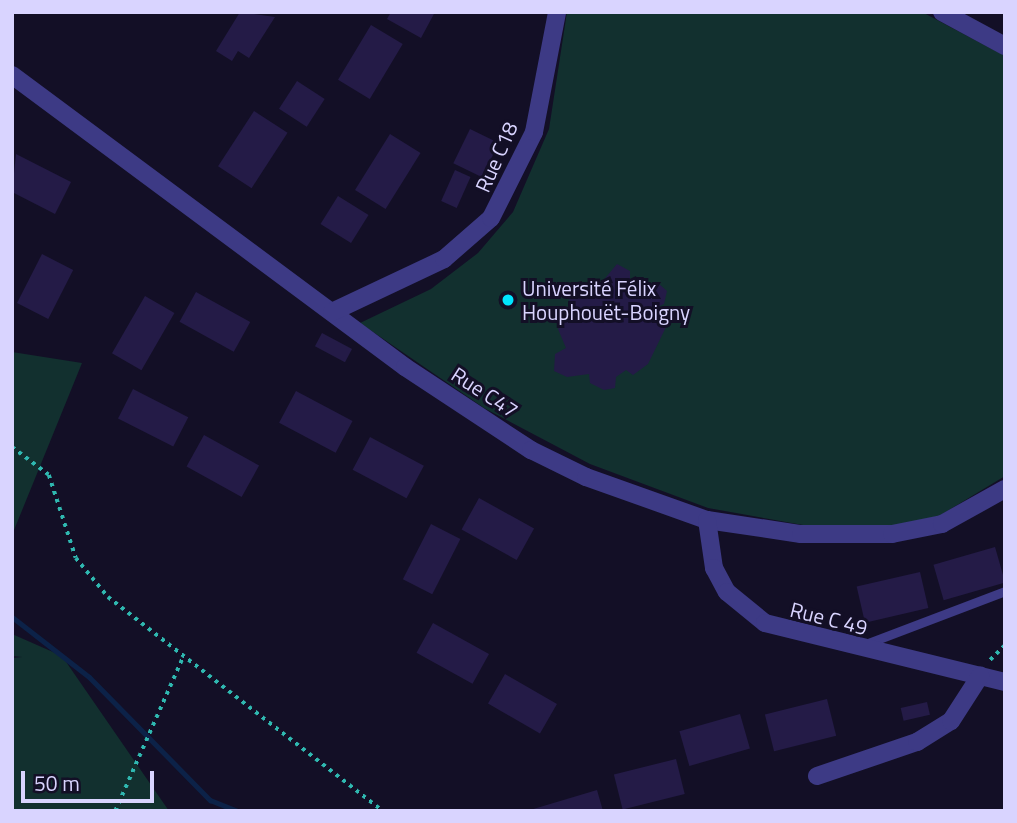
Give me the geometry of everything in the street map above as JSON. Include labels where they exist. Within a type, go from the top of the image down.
[{"type":"street","name":"Rue C18","points":[[332,312],[444,259],[491,218],[534,132],[557,12]]},
{"type":"street","points":[[942,12],[1005,46]]},
{"type":"street","name":"Rue C47","points":[[12,75],[332,312],[531,450],[707,520],[801,534],[892,534],[942,524],[1005,489]]},
{"type":"street","name":"Rue C 49","points":[[707,520],[714,568],[747,613],[781,631],[1005,682]]},
{"type":"street","points":[[817,776],[940,728],[965,707],[980,676]]},
{"type":"lane","points":[[856,649],[1005,591]]},
{"type":"path","points":[[12,447],[49,475],[88,577],[182,659],[383,811]]},
{"type":"path","points":[[115,811],[182,659]]},
{"type":"green space","points":[[567,12],[922,12],[1005,56],[1005,476],[939,516],[891,526],[803,525],[708,508],[590,464],[484,408],[360,323],[431,289],[478,253],[513,212],[549,129]]},
{"type":"green space","points":[[12,352],[82,363],[12,535]]},
{"type":"green space","points":[[12,634],[62,656],[169,811],[12,811],[12,658],[22,657],[12,656]]},
{"type":"building","points":[[240,12],[275,17],[249,58],[238,51],[232,61],[216,51]]},
{"type":"building","points":[[391,12],[435,12],[421,38],[387,19]]},
{"type":"building","points":[[371,25],[403,44],[370,99],[338,80]]},
{"type":"building","points":[[297,81],[325,99],[307,127],[279,109]]},
{"type":"building","points":[[254,111],[288,133],[252,188],[218,166]]},
{"type":"building","points":[[470,129],[499,143],[482,177],[453,163]]},
{"type":"building","points":[[390,134],[421,153],[386,209],[355,190]]},
{"type":"building","points":[[16,154],[71,182],[55,214],[12,192]]},
{"type":"building","points":[[455,170],[471,177],[457,208],[441,201]]},
{"type":"building","points":[[338,196],[369,215],[351,243],[321,224]]},
{"type":"building","points":[[42,254],[73,270],[48,319],[17,303]]},
{"type":"building","points":[[617,264],[630,271],[630,282],[659,284],[667,291],[664,304],[651,310],[666,327],[648,364],[633,375],[626,370],[616,377],[615,388],[604,390],[590,383],[589,374],[567,377],[554,371],[555,354],[566,348],[558,329],[574,308],[568,304],[571,295],[597,288]]},
{"type":"building","points":[[196,292],[250,322],[234,352],[180,322]]},
{"type":"building","points":[[145,296],[174,313],[141,370],[112,353]]},
{"type":"building","points":[[322,333],[352,349],[345,362],[315,346]]},
{"type":"building","points":[[133,389],[188,417],[173,447],[118,418]]},
{"type":"building","points":[[296,391],[353,421],[336,453],[279,423]]},
{"type":"building","points":[[204,435],[259,466],[242,497],[187,466]]},
{"type":"building","points":[[370,437],[424,466],[406,498],[353,470]]},
{"type":"building","points":[[479,498],[534,529],[517,560],[462,529]]},
{"type":"building","points":[[431,524],[460,539],[432,594],[403,579]]},
{"type":"building","points":[[995,547],[1005,583],[944,600],[933,565]]},
{"type":"building","points":[[920,572],[928,608],[865,623],[857,587]]},
{"type":"building","points":[[433,623],[489,654],[472,684],[417,653]]},
{"type":"building","points":[[505,674],[557,704],[540,733],[488,703]]},
{"type":"building","points":[[827,699],[836,736],[774,751],[765,714]]},
{"type":"building","points":[[927,702],[930,715],[904,721],[901,708]]},
{"type":"building","points":[[740,714],[750,749],[689,766],[679,731]]},
{"type":"building","points":[[676,759],[685,794],[623,809],[614,774]]},
{"type":"building","points":[[597,790],[603,811],[530,811],[530,810]]},
{"type":"waterway","points":[[12,617],[89,677],[210,800],[237,811]]},
{"type":"place","name":"Université Félix Houphouët-Boigny","points":[[508,300]]}]
